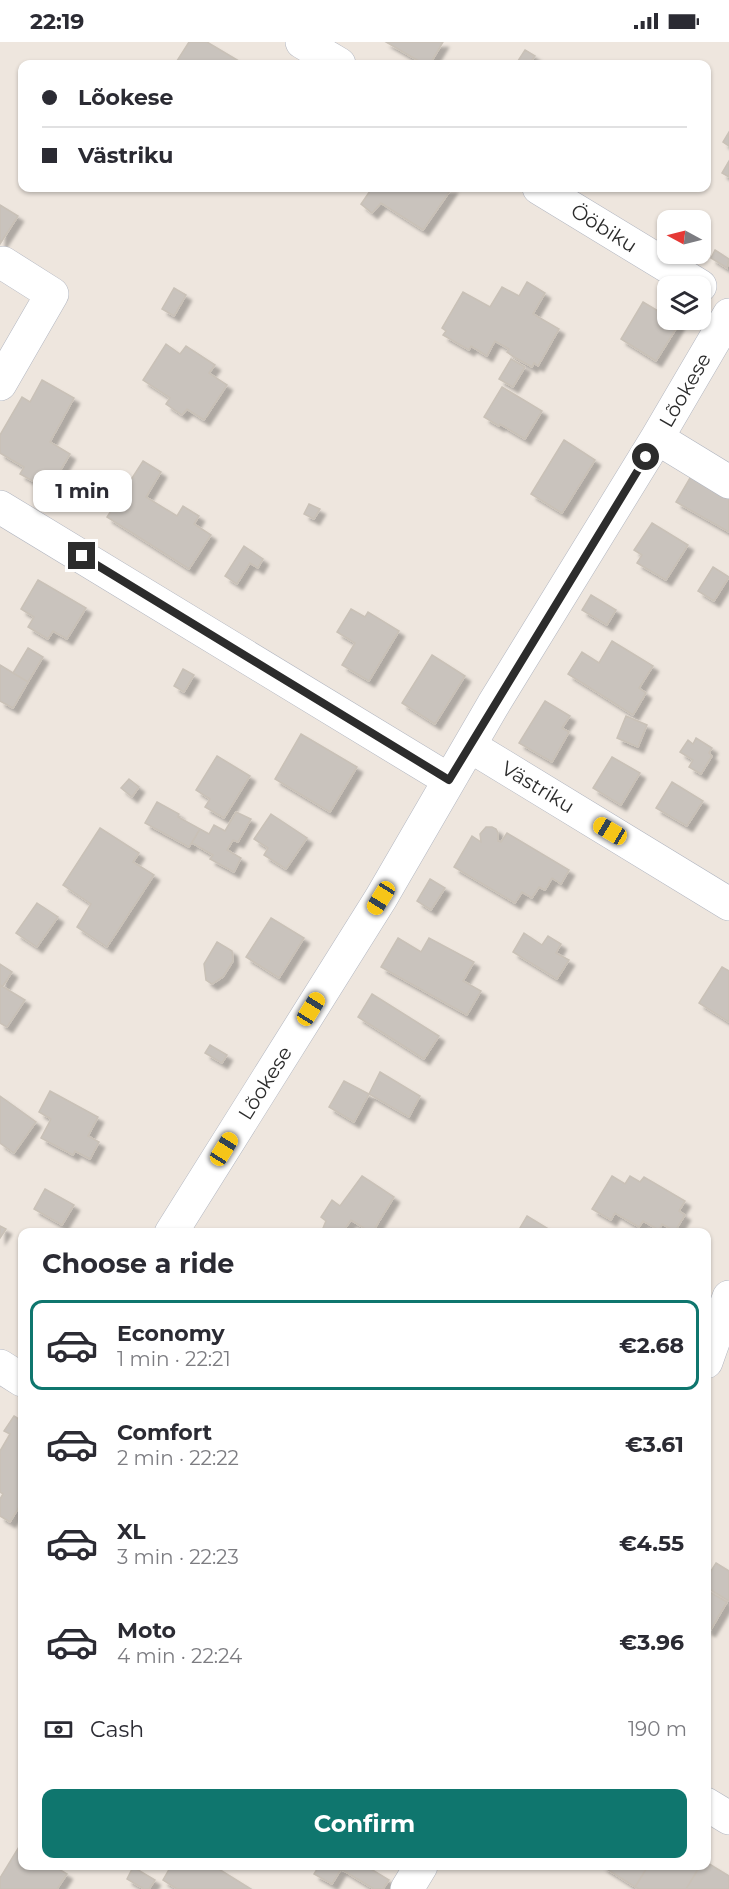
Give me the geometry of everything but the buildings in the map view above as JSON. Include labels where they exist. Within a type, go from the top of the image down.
[{"type":"street","points":[[302,42],[332,60]]},
{"type":"street","name":"Ööbiku","points":[[546,192],[682,276]]},
{"type":"street","points":[[0,384],[52,294],[3,262]]},
{"type":"street","name":"Ööbiku","points":[[711,294],[729,305]]},
{"type":"street","name":"Lõokese","points":[[174,1228],[381,898],[493,705],[657,438],[729,315]]},
{"type":"street","points":[[657,438],[729,482]]},
{"type":"street","points":[[0,507],[449,780]]},
{"type":"street","name":"Västriku","points":[[470,746],[729,904]]},
{"type":"street","points":[[711,1348],[729,1296]]},
{"type":"street","points":[[0,1366],[18,1377]]},
{"type":"street","points":[[711,1807],[729,1818]]},
{"type":"route","points":[[82,556],[449,780],[646,457]]}]
